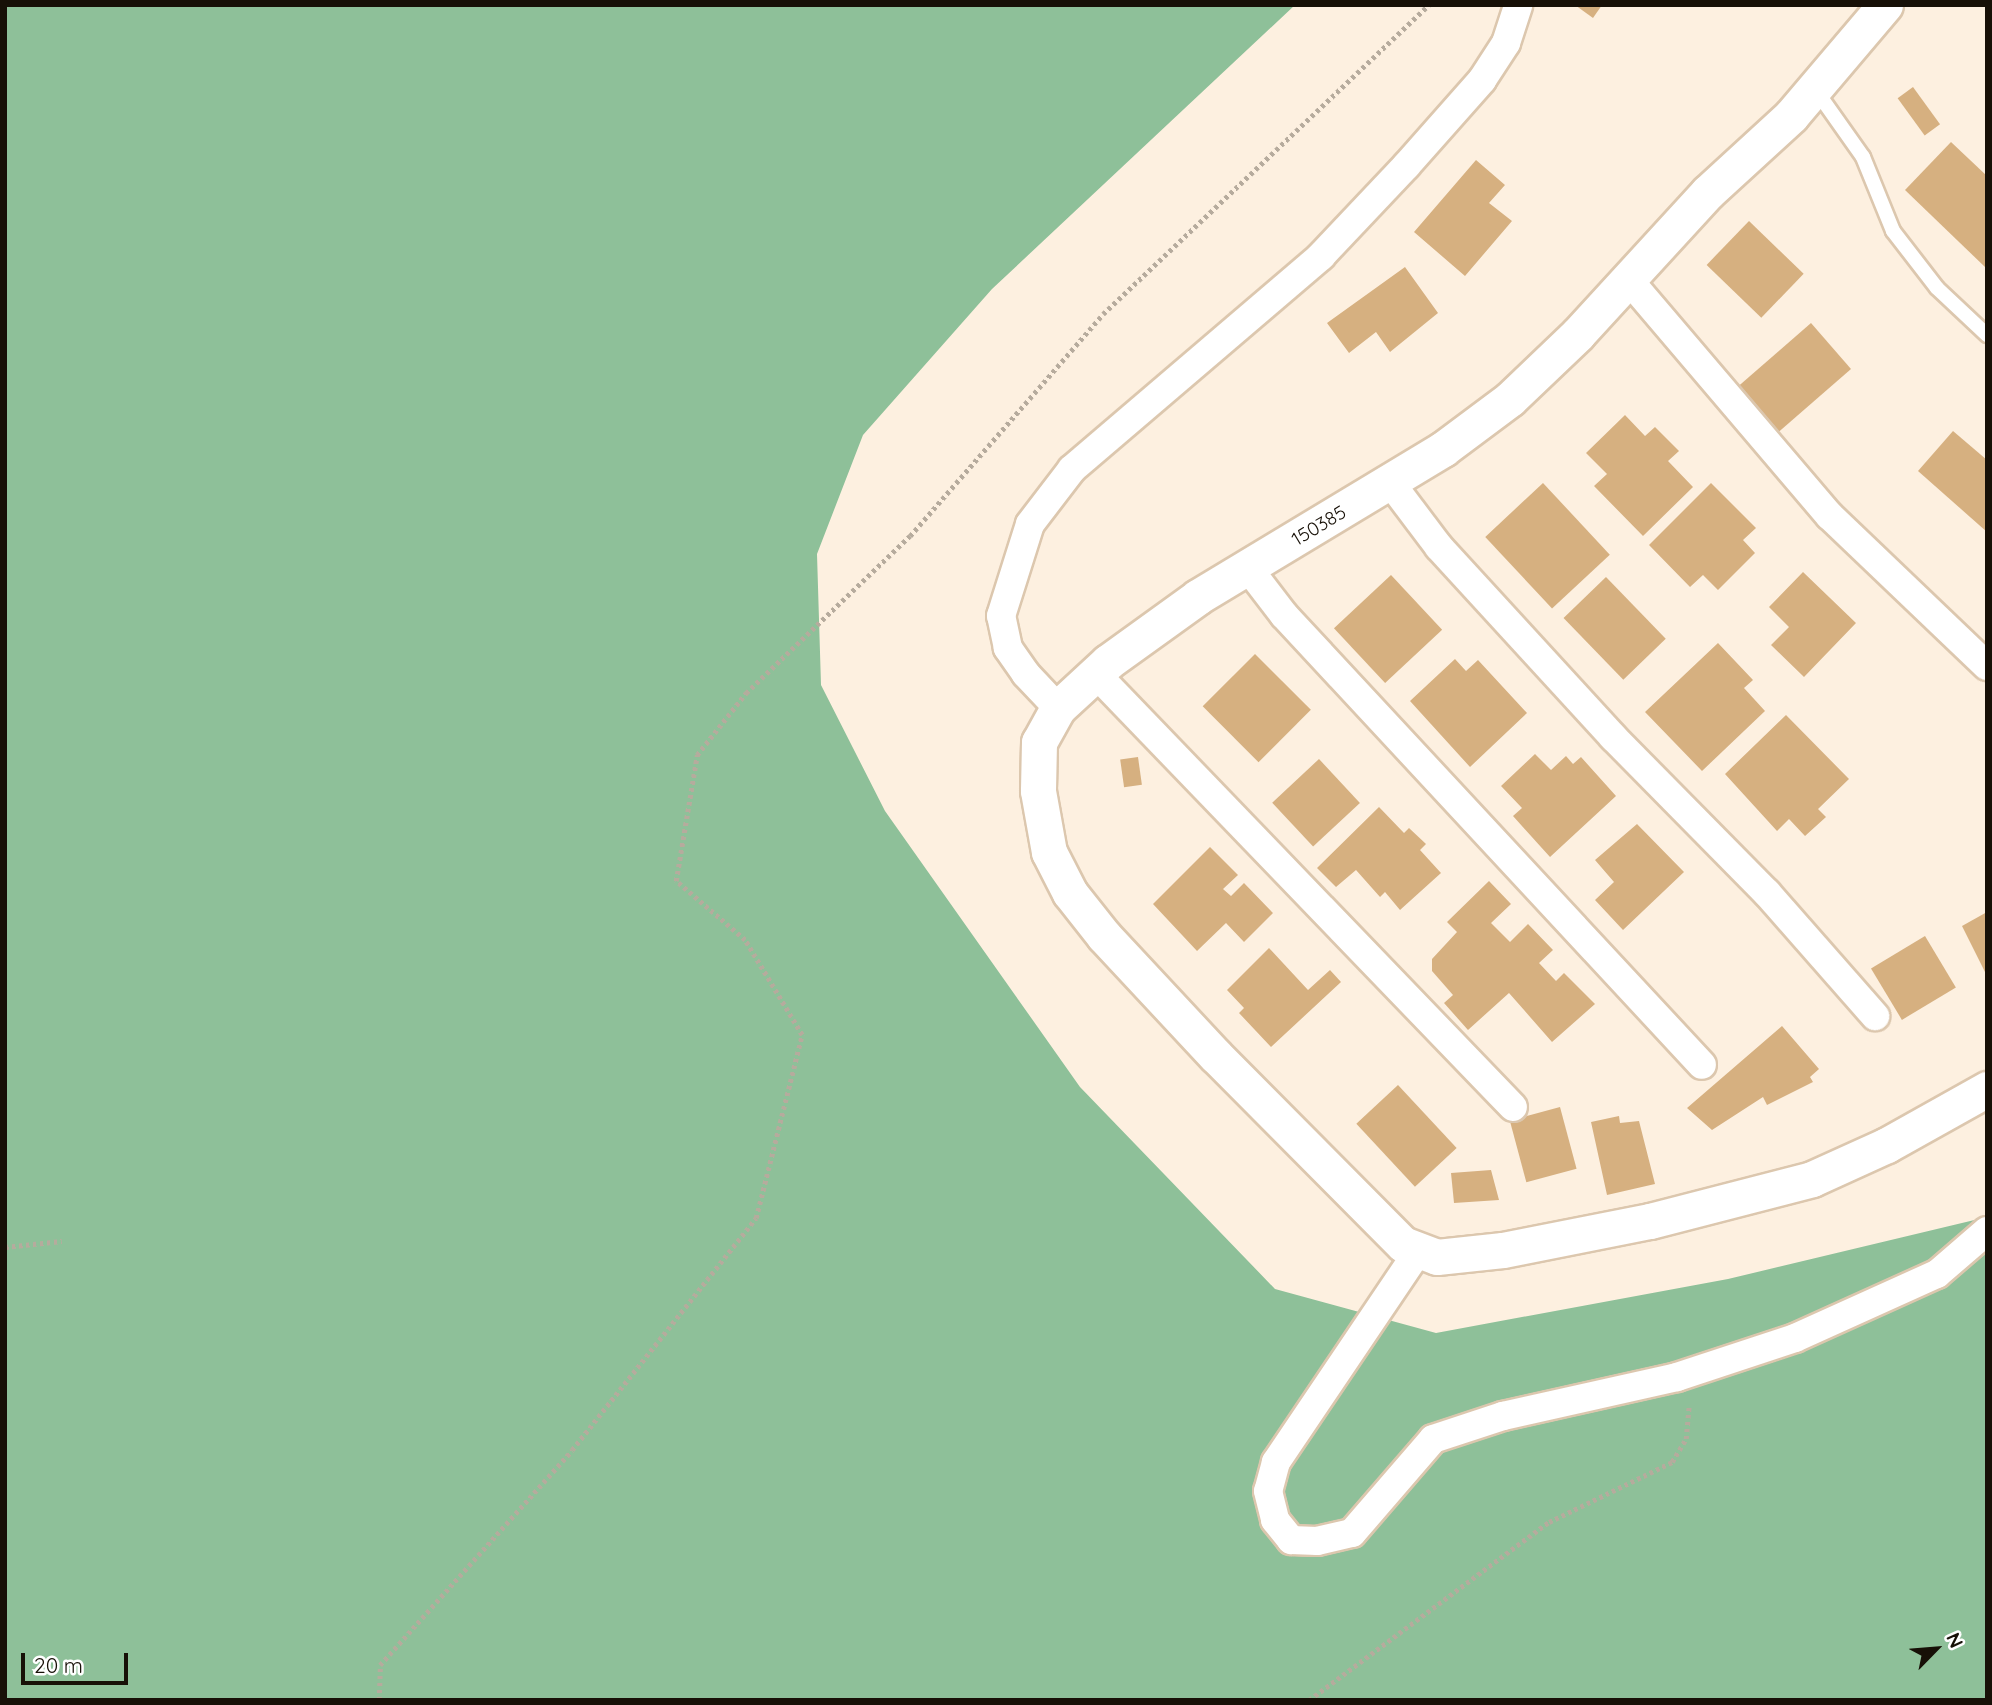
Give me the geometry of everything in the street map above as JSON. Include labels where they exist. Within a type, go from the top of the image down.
[{"type":"street","points":[[1058,708],[1026,674],[1009,648],[1001,616],[1009,577],[1030,524],[1072,469],[1321,256],[1406,166],[1482,79],[1506,43],[1518,5]]},
{"type":"street","name":"150385","points":[[1419,1250],[1403,1244],[1216,1056],[1070,893],[1049,852],[1038,790],[1039,742],[1058,708],[1096,674],[1198,597],[1390,482],[1510,399],[1628,279],[1708,192],[1815,89],[1885,5]]},
{"type":"street","points":[[1628,279],[1830,516],[1987,666]]},
{"type":"street","points":[[1390,482],[1467,578],[1613,737],[1767,893],[1875,1016]]},
{"type":"street","points":[[1248,568],[1284,615],[1702,1065]]},
{"type":"street","points":[[1096,674],[1513,1107]]},
{"type":"street","points":[[1987,1089],[1887,1145],[1812,1179],[1650,1221],[1503,1250],[1437,1257],[1419,1250],[1276,1462],[1268,1491],[1275,1520],[1291,1540],[1317,1541],[1352,1533],[1413,1457],[1433,1439],[1503,1416],[1681,1376],[1795,1338],[1937,1274],[1987,1231]]},
{"type":"lane","points":[[1815,89],[1863,157],[1893,231],[1937,288],[1987,335]]},
{"type":"path","points":[[379,1700],[380,1665],[572,1450],[756,1218],[802,1035],[745,940],[676,881],[697,755],[746,693],[910,536],[1103,314],[1429,5]]},
{"type":"path","points":[[5,1247],[61,1241]]},
{"type":"path","points":[[1309,1700],[1549,1522],[1672,1462],[1686,1439],[1691,1413],[1681,1376]]},
{"type":"green space","points":[[5,5],[1295,5],[992,289],[863,435],[817,554],[821,685],[885,811],[1080,1087],[1275,1289],[1436,1333],[1728,1279],[1987,1217],[1987,1700],[5,1700]]},
{"type":"building","points":[[1575,5],[1602,5],[1593,18]]},
{"type":"building","points":[[1913,87],[1940,124],[1925,135],[1898,98]]},
{"type":"building","points":[[1951,142],[1987,176],[1985,267],[1905,190]]},
{"type":"building","points":[[1476,160],[1505,185],[1489,203],[1512,221],[1465,276],[1414,232]]},
{"type":"building","points":[[1749,221],[1804,274],[1761,318],[1707,265]]},
{"type":"building","points":[[1405,267],[1438,313],[1390,352],[1376,332],[1349,353],[1327,323]]},
{"type":"building","points":[[1811,323],[1851,369],[1776,434],[1736,388]]},
{"type":"building","points":[[1625,415],[1645,436],[1655,427],[1679,451],[1668,461],[1693,487],[1643,536],[1594,486],[1607,474],[1586,453]]},
{"type":"building","points":[[1953,431],[1987,460],[1987,532],[1918,471]]},
{"type":"building","points":[[1543,483],[1610,555],[1552,609],[1485,537]]},
{"type":"building","points":[[1711,483],[1756,528],[1743,540],[1755,553],[1718,590],[1703,575],[1690,587],[1649,545]]},
{"type":"building","points":[[1803,572],[1856,623],[1804,677],[1771,645],[1789,627],[1769,607]]},
{"type":"building","points":[[1391,575],[1442,630],[1385,683],[1334,628]]},
{"type":"building","points":[[1606,577],[1666,639],[1623,680],[1564,618]]},
{"type":"building","points":[[1718,643],[1753,680],[1744,688],[1765,711],[1702,771],[1645,712]]},
{"type":"building","points":[[1255,654],[1311,710],[1259,762],[1203,706]]},
{"type":"building","points":[[1455,659],[1466,671],[1478,660],[1527,713],[1470,767],[1410,701]]},
{"type":"building","points":[[1786,715],[1849,779],[1818,809],[1826,817],[1805,836],[1789,819],[1777,831],[1725,774]]},
{"type":"building","points":[[1535,754],[1551,770],[1566,756],[1573,764],[1581,757],[1616,796],[1550,857],[1513,816],[1522,808],[1501,786]]},
{"type":"building","points":[[1138,757],[1142,785],[1124,787],[1120,760]]},
{"type":"building","points":[[1319,759],[1360,803],[1313,847],[1272,803]]},
{"type":"building","points":[[1379,807],[1404,833],[1409,828],[1426,844],[1420,850],[1441,873],[1400,910],[1385,892],[1380,897],[1356,870],[1336,887],[1317,868]]},
{"type":"building","points":[[1637,824],[1684,872],[1623,930],[1595,900],[1614,882],[1595,860]]},
{"type":"building","points":[[1210,847],[1238,875],[1223,889],[1231,896],[1244,883],[1273,913],[1244,942],[1226,923],[1197,951],[1153,904]]},
{"type":"building","points":[[1489,881],[1511,904],[1491,923],[1510,942],[1528,924],[1553,950],[1539,963],[1556,981],[1564,973],[1595,1004],[1552,1042],[1509,993],[1468,1030],[1444,1003],[1453,995],[1432,971],[1432,959],[1457,932],[1447,922]]},
{"type":"building","points":[[1987,912],[1987,976],[1962,926]]},
{"type":"building","points":[[1925,936],[1956,987],[1902,1020],[1871,968]]},
{"type":"building","points":[[1269,948],[1308,990],[1330,970],[1341,982],[1271,1047],[1239,1013],[1244,1008],[1227,990]]},
{"type":"building","points":[[1782,1026],[1819,1069],[1810,1077],[1813,1082],[1767,1105],[1763,1097],[1712,1130],[1687,1108]]},
{"type":"building","points":[[1398,1085],[1457,1148],[1415,1187],[1356,1124]]},
{"type":"building","points":[[1560,1107],[1577,1169],[1526,1182],[1510,1120]]},
{"type":"building","points":[[1619,1116],[1620,1123],[1639,1121],[1655,1184],[1607,1195],[1591,1122]]},
{"type":"building","points":[[1491,1170],[1499,1200],[1454,1203],[1451,1173]]}]
